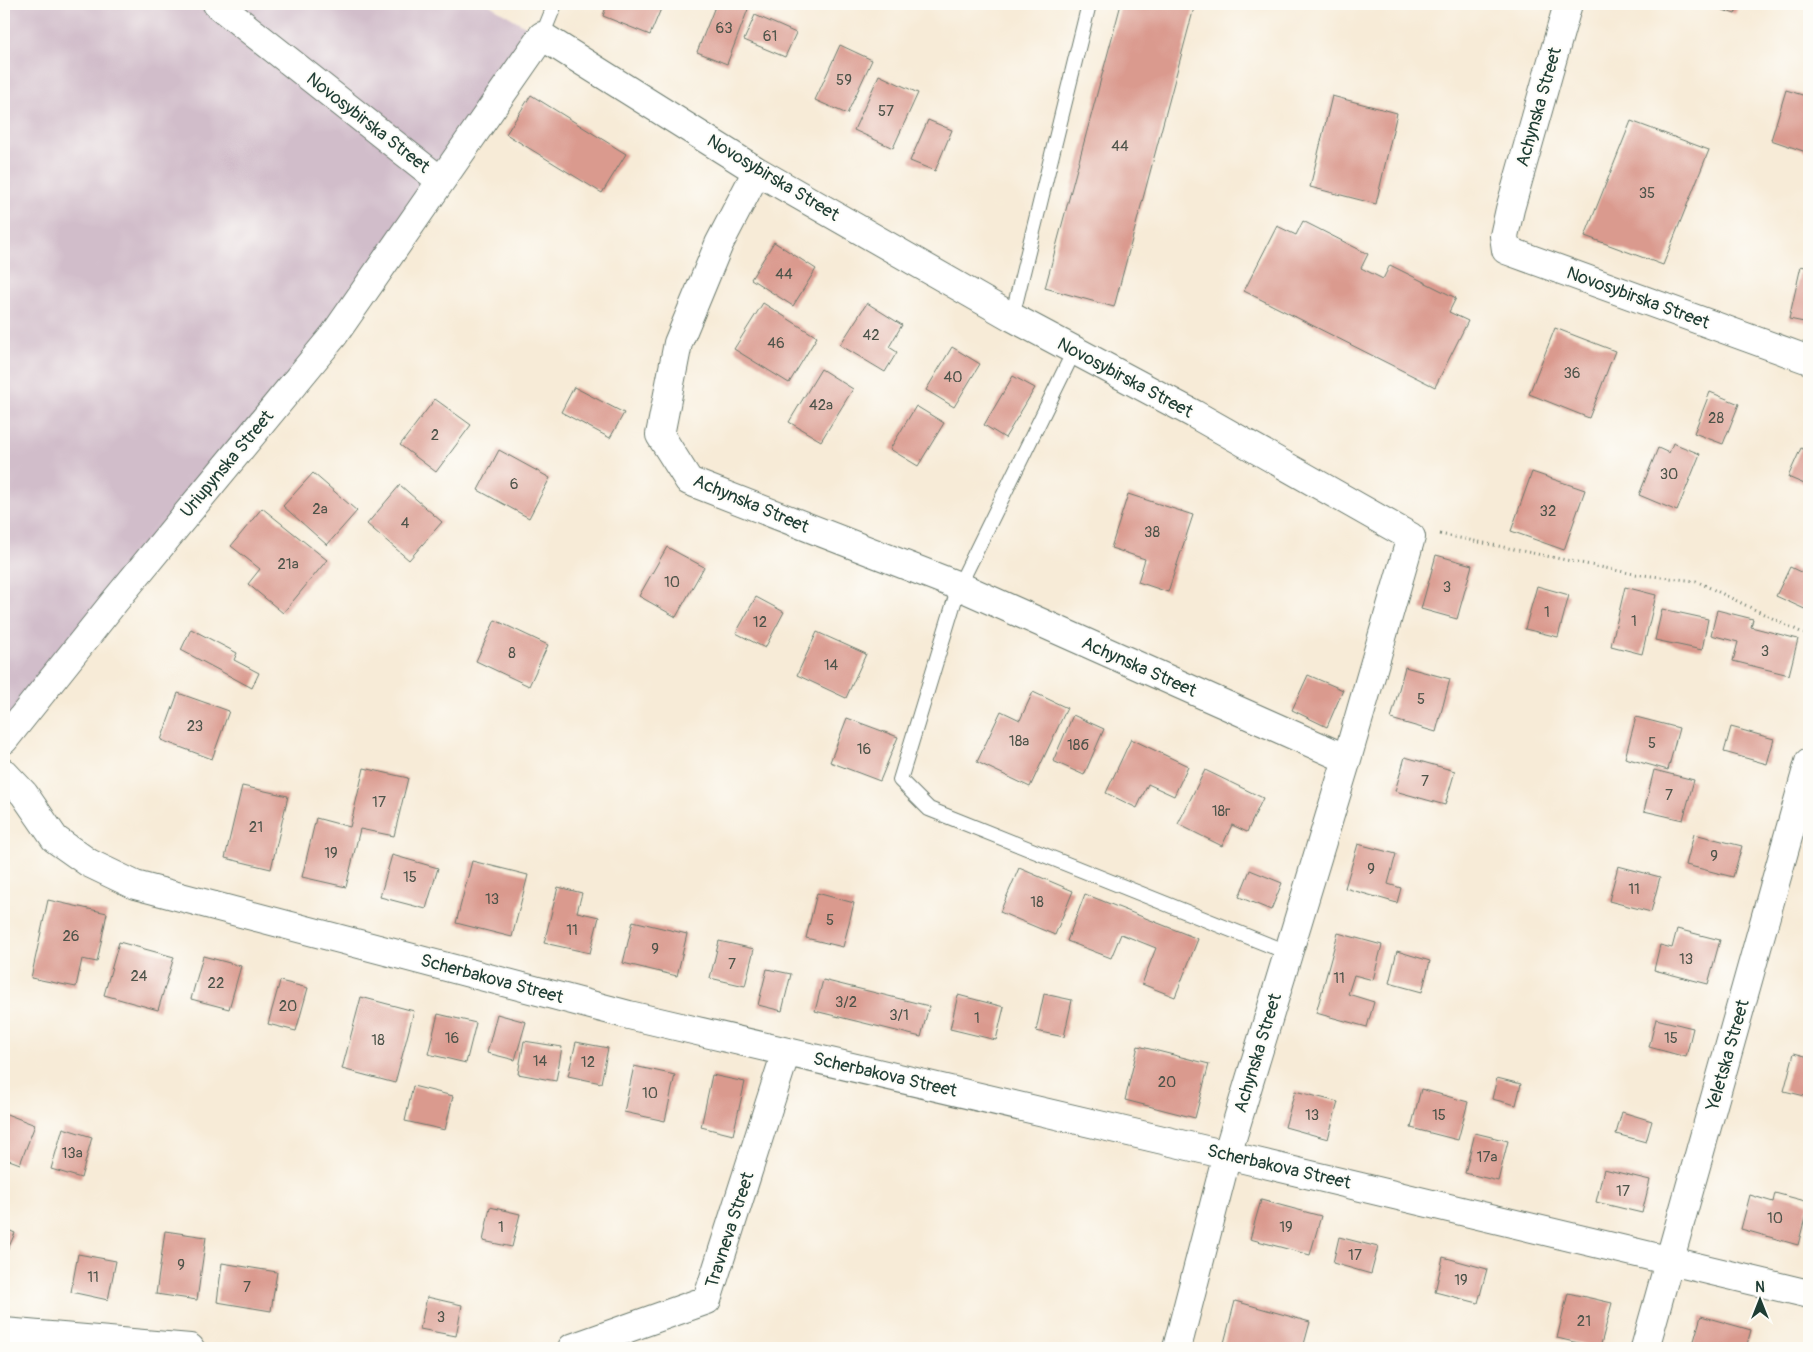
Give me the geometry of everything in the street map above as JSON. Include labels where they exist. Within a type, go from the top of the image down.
[{"type":"street","name":"Novosybirska Street","points":[[217,4],[441,180],[542,36],[757,171],[1012,317],[1194,414],[1411,537]]},
{"type":"street","name":"Achynska Street","points":[[1510,209],[1568,4]]},
{"type":"street","name":"Achynska Street","points":[[757,171],[719,244],[678,343],[660,435],[690,481],[959,586],[1347,759]]},
{"type":"street","name":"Uriupynska Street","points":[[4,740],[115,601],[334,335],[441,180]]},
{"type":"street","name":"Novosybirska Street","points":[[1510,209],[1504,236],[1506,250],[1809,360]]},
{"type":"street","name":"Achynska Street","points":[[1177,1348],[1227,1155],[1347,759],[1411,537]]},
{"type":"street","name":"Yeletska Street","points":[[1645,1348],[1809,762]]},
{"type":"street","name":"Scherbakova Street","points":[[4,773],[24,794],[55,839],[89,862],[135,885],[629,1016],[1227,1155],[1809,1294]]},
{"type":"street","name":"Travneva Street","points":[[572,1348],[707,1300],[786,1052]]},
{"type":"street","points":[[4,1332],[190,1348]]},
{"type":"lane","points":[[542,36],[555,4]]},
{"type":"lane","points":[[1012,317],[1089,4]]},
{"type":"lane","points":[[1074,351],[959,586],[900,780],[929,809],[1289,953]]},
{"type":"path","points":[[1411,537],[1430,532],[1634,574],[1696,581],[1809,636]]},
{"type":"shaded area","points":[[4,4],[488,4],[542,36],[334,335],[4,740]]},
{"type":"building","points":[[607,4],[663,4],[650,35],[603,16]]},
{"type":"building","points":[[716,4],[750,4],[727,64],[697,52]]},
{"type":"building","points":[[1121,4],[1195,4],[1114,307],[1045,288]]},
{"type":"building","points":[[1705,4],[1739,4],[1735,14]]},
{"type":"building","points":[[755,15],[796,33],[785,57],[744,40]]},
{"type":"building","points":[[840,45],[872,60],[847,114],[815,100]]},
{"type":"building","points":[[879,75],[918,93],[893,148],[854,130]]},
{"type":"building","points":[[1786,90],[1809,97],[1809,153],[1771,140]]},
{"type":"building","points":[[531,95],[626,154],[602,193],[506,134]]},
{"type":"building","points":[[1332,96],[1397,113],[1376,204],[1310,187]]},
{"type":"building","points":[[928,120],[952,130],[935,171],[910,161]]},
{"type":"building","points":[[1631,121],[1709,150],[1663,265],[1585,236]]},
{"type":"building","points":[[1303,221],[1368,254],[1361,268],[1383,279],[1390,265],[1456,298],[1449,312],[1468,321],[1435,387],[1244,291],[1277,226],[1296,235]]},
{"type":"building","points":[[774,242],[816,269],[793,306],[751,279]]},
{"type":"building","points":[[1801,266],[1809,268],[1809,323],[1789,319]]},
{"type":"building","points":[[763,303],[817,337],[789,383],[734,349]]},
{"type":"building","points":[[867,303],[902,325],[889,347],[897,352],[885,372],[840,345]]},
{"type":"building","points":[[1555,328],[1615,351],[1589,418],[1529,394]]},
{"type":"building","points":[[952,347],[980,364],[954,407],[926,390]]},
{"type":"building","points":[[821,369],[853,389],[821,441],[789,422]]},
{"type":"building","points":[[1013,376],[1035,388],[1005,438],[984,425]]},
{"type":"building","points":[[574,387],[624,413],[610,438],[561,412]]},
{"type":"building","points":[[1710,392],[1739,404],[1723,444],[1694,433]]},
{"type":"building","points":[[435,399],[471,425],[436,472],[400,445]]},
{"type":"building","points":[[916,406],[944,423],[918,466],[890,449]]},
{"type":"building","points":[[1673,443],[1700,454],[1677,511],[1639,495],[1658,448],[1669,453]]},
{"type":"building","points":[[1801,448],[1809,452],[1809,486],[1788,477]]},
{"type":"building","points":[[499,450],[550,478],[529,518],[478,490]]},
{"type":"building","points":[[1532,472],[1585,490],[1564,550],[1511,531]]},
{"type":"building","points":[[313,473],[357,511],[327,545],[283,506]]},
{"type":"building","points":[[400,485],[442,522],[409,560],[367,524]]},
{"type":"building","points":[[1128,494],[1193,515],[1168,592],[1138,582],[1145,559],[1111,548]]},
{"type":"building","points":[[262,508],[327,560],[283,613],[248,584],[260,569],[231,546]]},
{"type":"building","points":[[667,547],[704,567],[676,617],[639,596]]},
{"type":"building","points":[[1436,555],[1472,565],[1457,619],[1421,609]]},
{"type":"building","points":[[1790,567],[1809,576],[1809,611],[1776,596]]},
{"type":"building","points":[[1537,586],[1569,595],[1558,637],[1525,629]]},
{"type":"building","points":[[1625,587],[1656,595],[1642,654],[1611,646]]},
{"type":"building","points":[[756,597],[784,612],[765,648],[736,633]]},
{"type":"building","points":[[1662,609],[1708,619],[1702,650],[1655,640]]},
{"type":"building","points":[[1717,610],[1753,619],[1751,627],[1798,639],[1789,675],[1733,661],[1738,642],[1711,635]]},
{"type":"building","points":[[495,620],[548,645],[529,686],[476,661]]},
{"type":"building","points":[[191,629],[237,653],[234,660],[259,673],[252,688],[181,650]]},
{"type":"building","points":[[817,632],[866,654],[846,698],[797,675]]},
{"type":"building","points":[[1405,667],[1450,679],[1436,732],[1391,719]]},
{"type":"building","points":[[1308,675],[1343,690],[1327,727],[1292,710]]},
{"type":"building","points":[[1033,692],[1067,708],[1030,787],[977,762],[1001,711],[1020,720]]},
{"type":"building","points":[[178,693],[229,711],[212,759],[161,740]]},
{"type":"building","points":[[1073,715],[1104,729],[1084,775],[1053,761]]},
{"type":"building","points":[[1636,717],[1679,728],[1668,770],[1625,758]]},
{"type":"building","points":[[847,718],[898,737],[880,781],[830,762]]},
{"type":"building","points":[[1731,727],[1774,739],[1767,764],[1724,752]]},
{"type":"building","points":[[1131,739],[1188,766],[1174,796],[1148,784],[1137,808],[1106,793]]},
{"type":"building","points":[[1405,757],[1455,771],[1445,805],[1395,791]]},
{"type":"building","points":[[364,768],[408,778],[394,836],[360,829],[346,887],[302,877],[316,818],[350,827]]},
{"type":"building","points":[[1205,770],[1263,798],[1247,832],[1232,825],[1222,846],[1178,824]]},
{"type":"building","points":[[1654,770],[1694,780],[1683,820],[1644,811]]},
{"type":"building","points":[[242,786],[288,796],[271,869],[225,858]]},
{"type":"building","points":[[1694,834],[1742,846],[1733,877],[1686,865]]},
{"type":"building","points":[[1358,844],[1396,854],[1388,884],[1401,888],[1397,903],[1345,888]]},
{"type":"building","points":[[392,855],[438,868],[426,909],[380,897]]},
{"type":"building","points":[[472,861],[528,875],[512,937],[456,923]]},
{"type":"building","points":[[1618,866],[1660,877],[1651,912],[1609,901]]},
{"type":"building","points":[[1019,868],[1073,891],[1055,935],[1000,912]]},
{"type":"building","points":[[1250,870],[1282,883],[1271,910],[1239,897]]},
{"type":"building","points":[[558,887],[582,893],[577,912],[599,917],[590,953],[544,943]]},
{"type":"building","points":[[817,893],[854,903],[843,947],[806,938]]},
{"type":"building","points":[[1085,894],[1198,939],[1175,997],[1142,984],[1156,948],[1121,934],[1111,958],[1067,941]]},
{"type":"building","points":[[48,900],[107,913],[97,962],[82,959],[76,987],[31,978]]},
{"type":"building","points":[[633,921],[687,934],[677,976],[623,963]]},
{"type":"building","points":[[1677,929],[1720,940],[1708,984],[1654,970],[1660,945],[1672,948]]},
{"type":"building","points":[[1338,933],[1382,945],[1373,980],[1354,975],[1348,994],[1374,1002],[1367,1027],[1316,1013]]},
{"type":"building","points":[[719,941],[754,949],[745,986],[710,978]]},
{"type":"building","points":[[119,942],[174,957],[158,1010],[104,995]]},
{"type":"building","points":[[1397,951],[1430,961],[1422,992],[1389,983]]},
{"type":"building","points":[[203,956],[241,966],[229,1009],[191,999]]},
{"type":"building","points":[[767,969],[791,974],[782,1011],[758,1005]]},
{"type":"building","points":[[823,980],[929,1006],[921,1037],[815,1011]]},
{"type":"building","points":[[280,981],[308,988],[296,1031],[268,1024]]},
{"type":"building","points":[[1044,994],[1072,1000],[1064,1037],[1036,1031]]},
{"type":"building","points":[[958,995],[1004,1007],[996,1040],[950,1029]]},
{"type":"building","points":[[361,997],[414,1011],[395,1083],[342,1069]]},
{"type":"building","points":[[438,1014],[476,1023],[466,1063],[428,1054]]},
{"type":"building","points":[[497,1014],[526,1022],[515,1060],[487,1053]]},
{"type":"building","points":[[1656,1019],[1693,1028],[1686,1057],[1649,1047]]},
{"type":"building","points":[[524,1041],[562,1047],[556,1081],[518,1074]]},
{"type":"building","points":[[576,1042],[608,1048],[601,1083],[568,1076]]},
{"type":"building","points":[[1138,1046],[1209,1064],[1195,1118],[1125,1100]]},
{"type":"building","points":[[1794,1053],[1809,1057],[1809,1097],[1784,1091]]},
{"type":"building","points":[[634,1066],[675,1075],[665,1121],[624,1112]]},
{"type":"building","points":[[712,1075],[745,1082],[733,1135],[701,1127]]},
{"type":"building","points":[[1497,1078],[1521,1084],[1516,1105],[1492,1099]]},
{"type":"building","points":[[413,1086],[453,1096],[445,1130],[405,1121]]},
{"type":"building","points":[[1421,1089],[1468,1102],[1458,1140],[1411,1128]]},
{"type":"building","points":[[1295,1091],[1338,1102],[1328,1139],[1285,1127]]},
{"type":"building","points":[[1622,1112],[1652,1121],[1646,1142],[1616,1134]]},
{"type":"building","points":[[4,1113],[35,1125],[20,1164],[4,1158]]},
{"type":"building","points":[[63,1128],[92,1137],[81,1178],[51,1169]]},
{"type":"building","points":[[1475,1133],[1508,1141],[1498,1181],[1465,1173]]},
{"type":"building","points":[[1604,1169],[1650,1180],[1642,1213],[1596,1202]]},
{"type":"building","points":[[1775,1193],[1809,1202],[1798,1245],[1741,1229],[1750,1195],[1773,1202]]},
{"type":"building","points":[[1261,1200],[1321,1216],[1310,1255],[1250,1239]]},
{"type":"building","points":[[490,1207],[520,1214],[512,1247],[483,1241]]},
{"type":"building","points":[[4,1228],[15,1233],[4,1258]]},
{"type":"building","points":[[165,1231],[206,1237],[197,1300],[156,1294]]},
{"type":"building","points":[[1339,1237],[1378,1247],[1371,1274],[1333,1263]]},
{"type":"building","points":[[78,1254],[116,1261],[108,1300],[71,1292]]},
{"type":"building","points":[[1443,1257],[1487,1269],[1478,1303],[1435,1292]]},
{"type":"building","points":[[222,1263],[277,1272],[271,1311],[217,1302]]},
{"type":"building","points":[[1568,1293],[1612,1303],[1600,1348],[1557,1338]]},
{"type":"building","points":[[427,1297],[462,1305],[456,1336],[420,1329]]},
{"type":"building","points":[[1235,1301],[1310,1322],[1303,1348],[1243,1348],[1224,1343]]},
{"type":"building","points":[[1701,1316],[1751,1330],[1746,1348],[1692,1348]]}]
